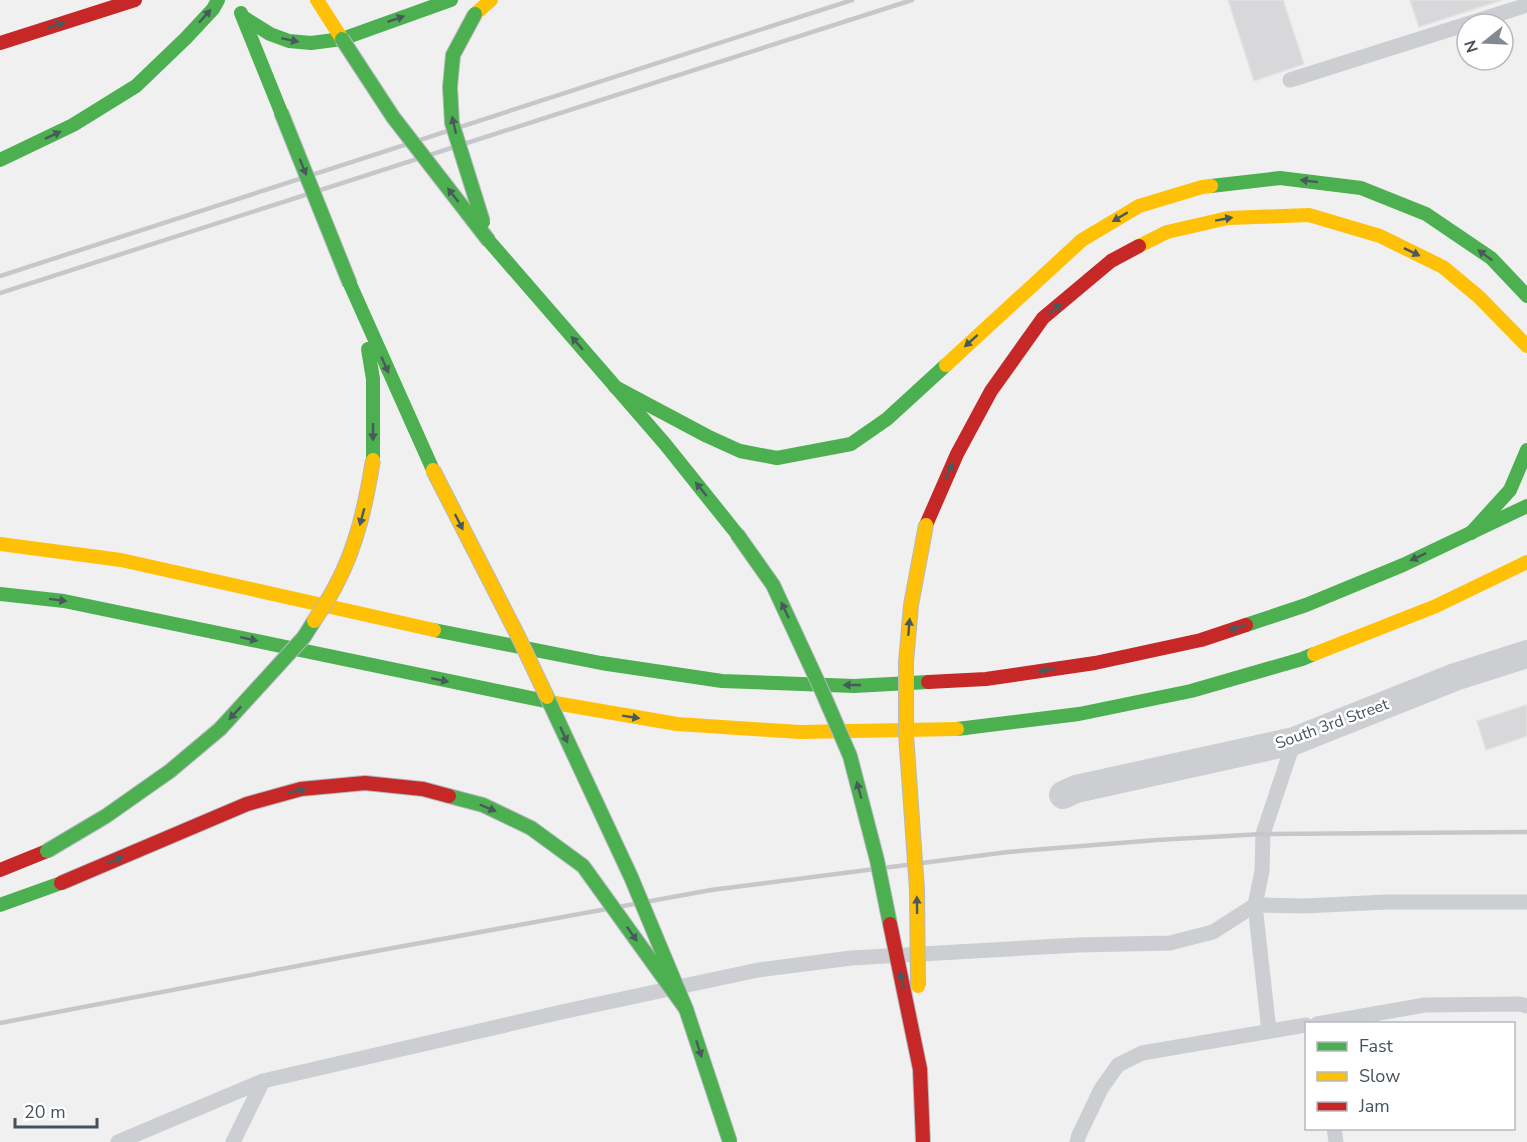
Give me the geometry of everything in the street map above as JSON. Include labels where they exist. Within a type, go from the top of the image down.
[{"type":"main road","points":[[0,43],[135,0]]},
{"type":"main road","points":[[0,160],[73,125],[136,86],[186,38],[213,9],[218,0]]},
{"type":"main road","points":[[236,0],[361,312],[433,470],[518,636],[631,877],[686,1009],[730,1142]]},
{"type":"main road","points":[[317,0],[393,117],[489,242],[665,444],[737,534],[773,585],[850,756],[877,860],[920,1069]]},
{"type":"main road","points":[[243,17],[270,34],[289,41],[311,43],[342,39],[451,0]]},
{"type":"main road","points":[[489,242],[452,123],[450,87],[453,55],[475,14],[492,0]]},
{"type":"main road","points":[[615,387],[740,451],[777,458],[851,444],[887,419],[1082,240],[1139,206],[1202,187],[1280,178],[1361,188],[1426,214],[1491,258],[1527,296]]},
{"type":"main road","points":[[923,1142],[917,890],[906,734],[906,662],[910,605],[926,525],[957,454],[991,391],[1043,318],[1111,261],[1167,232],[1228,218],[1309,215],[1380,236],[1443,267],[1479,297],[1527,346]]},
{"type":"main road","points":[[0,870],[47,851],[106,816],[170,771],[220,729],[304,637],[337,584],[357,535],[366,501],[373,460],[373,379],[361,312]]},
{"type":"main road","points":[[1471,532],[1510,490],[1527,450]]},
{"type":"main road","points":[[0,544],[121,560],[422,628],[601,663],[722,681],[854,686],[986,679],[1095,663],[1201,640],[1306,605],[1403,565],[1527,506]]},
{"type":"main road","points":[[0,594],[64,600],[562,705],[677,724],[800,732],[948,729],[1079,714],[1191,691],[1302,659],[1436,606],[1527,562]]},
{"type":"main road","points":[[0,905],[62,883],[248,804],[301,789],[365,783],[423,789],[483,805],[531,828],[584,866],[686,1009]]},
{"type":"street","name":"South 3rd Street","points":[[1063,795],[1076,789],[1294,741],[1455,677],[1527,654]]},
{"type":"lane","points":[[1290,81],[1527,5]]},
{"type":"lane","points":[[1269,1031],[1255,905],[1262,871],[1263,834],[1294,741]]},
{"type":"lane","points":[[118,1142],[263,1081],[566,1011],[758,970],[851,958],[1078,945],[1170,943],[1213,932],[1255,905],[1527,902]]},
{"type":"lane","points":[[1325,1022],[1425,1005],[1520,1004],[1527,1006]]},
{"type":"lane","points":[[1077,1142],[1078,1135],[1101,1089],[1118,1065],[1142,1053],[1305,1025]]},
{"type":"lane","points":[[233,1142],[263,1081]]},
{"type":"building","points":[[1228,0],[1283,0],[1304,64],[1254,81]]},
{"type":"building","points":[[1410,0],[1502,0],[1465,12],[1455,12],[1455,15],[1419,27]]},
{"type":"building","points":[[1527,705],[1527,736],[1486,750],[1477,721]]},
{"type":"railway","points":[[0,276],[852,0]]},
{"type":"railway","points":[[0,293],[912,0]]},
{"type":"railway","points":[[0,1023],[711,890],[1008,852],[1263,834],[1527,832]]},
{"type":"traffic: fast","points":[[0,160],[73,125],[136,86],[186,38],[213,9],[218,0]]},
{"type":"traffic: fast","points":[[243,17],[270,34],[289,41],[311,43],[342,39],[451,0]]},
{"type":"traffic: fast","points":[[241,13],[281,112]]},
{"type":"traffic: fast","points":[[475,14],[453,55],[450,87],[452,123],[483,222]]},
{"type":"traffic: fast","points":[[342,39],[393,117],[489,241]]},
{"type":"traffic: fast","points":[[281,112],[350,284]]},
{"type":"traffic: fast","points":[[1211,186],[1280,178],[1361,188],[1426,214],[1491,258],[1527,296]]},
{"type":"traffic: fast","points":[[489,241],[665,444],[737,534]]},
{"type":"traffic: fast","points":[[350,284],[433,470]]},
{"type":"traffic: fast","points":[[368,349],[373,379],[373,460]]},
{"type":"traffic: fast","points":[[615,387],[740,451],[777,458],[851,444],[887,419],[946,365]]},
{"type":"traffic: fast","points":[[1471,533],[1510,490],[1527,450]]},
{"type":"traffic: fast","points":[[1246,625],[1306,605],[1403,565],[1527,506]]},
{"type":"traffic: fast","points":[[737,534],[773,585],[850,756],[877,860],[890,924]]},
{"type":"traffic: fast","points":[[0,594],[64,601],[555,703]]},
{"type":"traffic: fast","points":[[47,851],[106,816],[170,771],[220,729],[304,637],[314,621]]},
{"type":"traffic: fast","points":[[434,630],[601,663],[722,681],[854,686],[928,682]]},
{"type":"traffic: fast","points":[[957,729],[1079,714],[1191,691],[1314,654]]},
{"type":"traffic: fast","points":[[547,697],[631,877],[686,1009],[730,1142]]},
{"type":"traffic: fast","points":[[449,796],[483,805],[531,828],[583,866],[686,1009]]},
{"type":"traffic: fast","points":[[0,905],[61,883]]},
{"type":"traffic: slow","points":[[317,0],[342,39]]},
{"type":"traffic: slow","points":[[475,14],[491,0]]},
{"type":"traffic: slow","points":[[946,365],[1082,240],[1139,206],[1211,186]]},
{"type":"traffic: slow","points":[[1139,246],[1167,232],[1228,218],[1309,215],[1380,236],[1443,267],[1479,297],[1527,346]]},
{"type":"traffic: slow","points":[[314,621],[334,590],[350,555],[364,508],[373,460]]},
{"type":"traffic: slow","points":[[433,470],[547,697]]},
{"type":"traffic: slow","points":[[918,986],[917,890],[906,734],[906,662],[911,605],[926,525]]},
{"type":"traffic: slow","points":[[0,544],[121,560],[434,630]]},
{"type":"traffic: slow","points":[[1314,654],[1436,606],[1527,562]]},
{"type":"traffic: slow","points":[[555,703],[677,724],[800,732],[957,729]]},
{"type":"traffic: jam","points":[[0,43],[135,0]]},
{"type":"traffic: jam","points":[[926,525],[957,454],[991,391],[1043,318],[1111,261],[1139,246]]},
{"type":"traffic: jam","points":[[928,682],[986,679],[1095,663],[1201,640],[1246,625]]},
{"type":"traffic: jam","points":[[61,883],[247,804],[301,789],[365,783],[423,789],[449,796]]},
{"type":"traffic: jam","points":[[0,870],[47,851]]},
{"type":"traffic: jam","points":[[890,924],[920,1069],[923,1142]]}]
